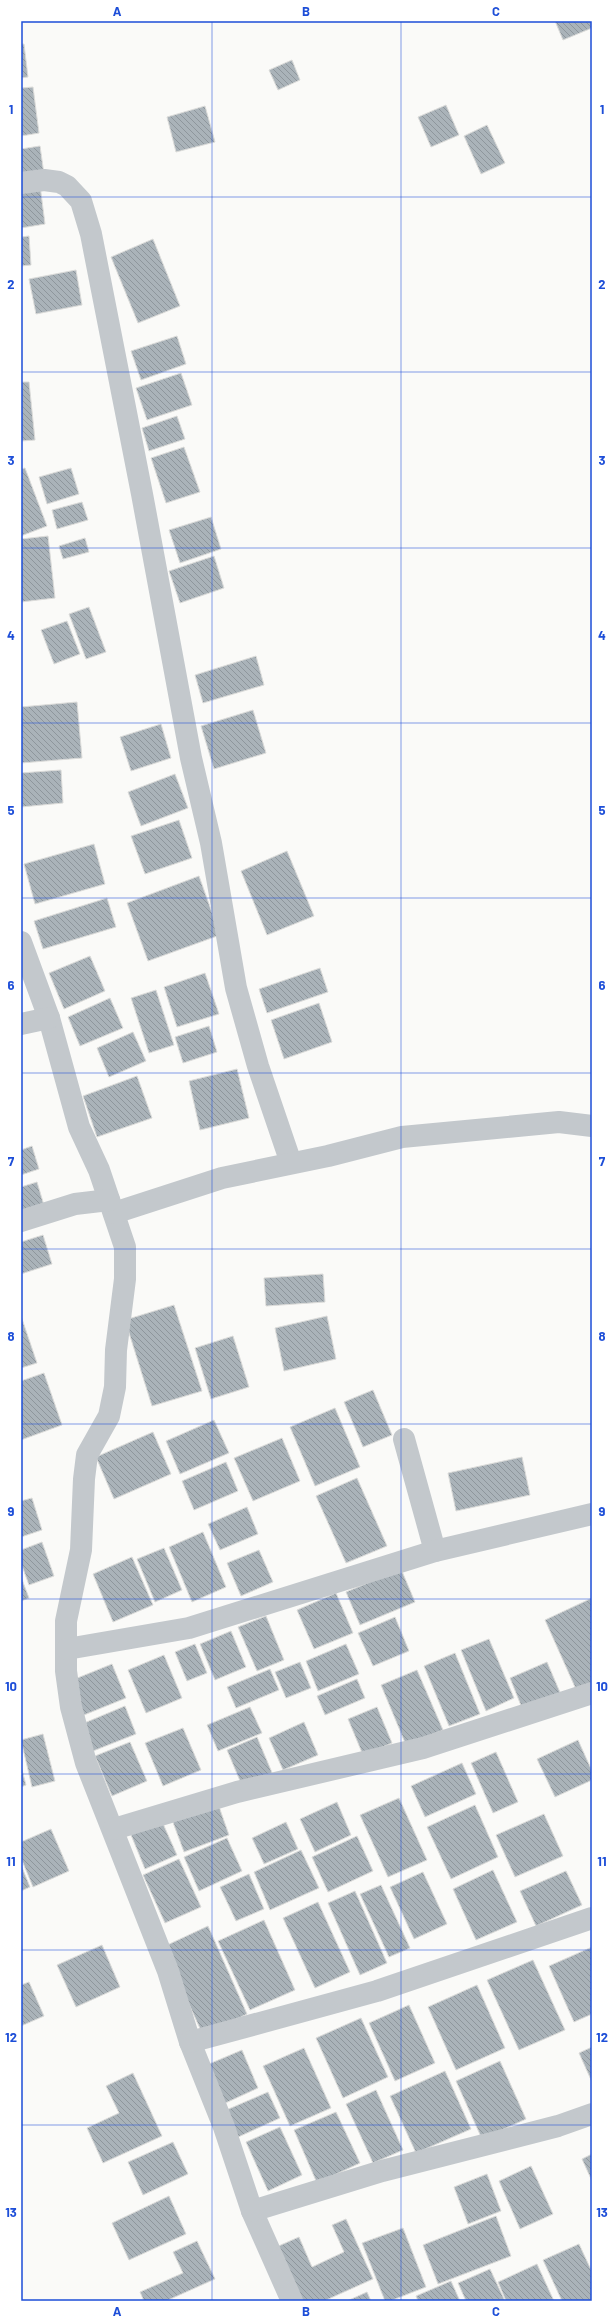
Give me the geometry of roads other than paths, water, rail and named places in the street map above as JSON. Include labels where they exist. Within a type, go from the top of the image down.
[{"type":"street","points":[[21,183],[44,180],[59,182],[67,186],[81,201],[91,234],[142,494],[191,758],[211,843],[236,988],[258,1066],[292,1163]]},
{"type":"street","points":[[21,942],[49,1018],[79,1127],[126,1247],[125,1279],[116,1350],[115,1387],[109,1416],[87,1455],[84,1479],[81,1550],[66,1621],[66,1671],[69,1693],[86,1763],[114,1829],[168,1971],[190,2042],[224,2127],[252,2211],[292,2301]]},
{"type":"street","points":[[21,1024],[49,1018]]},
{"type":"street","points":[[21,1221],[75,1204],[113,1211],[222,1178],[402,1137],[559,1122],[592,1126]]},
{"type":"street","points":[[404,1439],[435,1551]]},
{"type":"street","points":[[67,1649],[189,1628],[435,1551],[592,1514]]},
{"type":"street","points":[[114,1829],[237,1792],[423,1748],[592,1693]]},
{"type":"street","points":[[190,2042],[377,1991],[592,1918]]},
{"type":"street","points":[[252,2211],[382,2171],[558,2126],[592,2114]]}]
